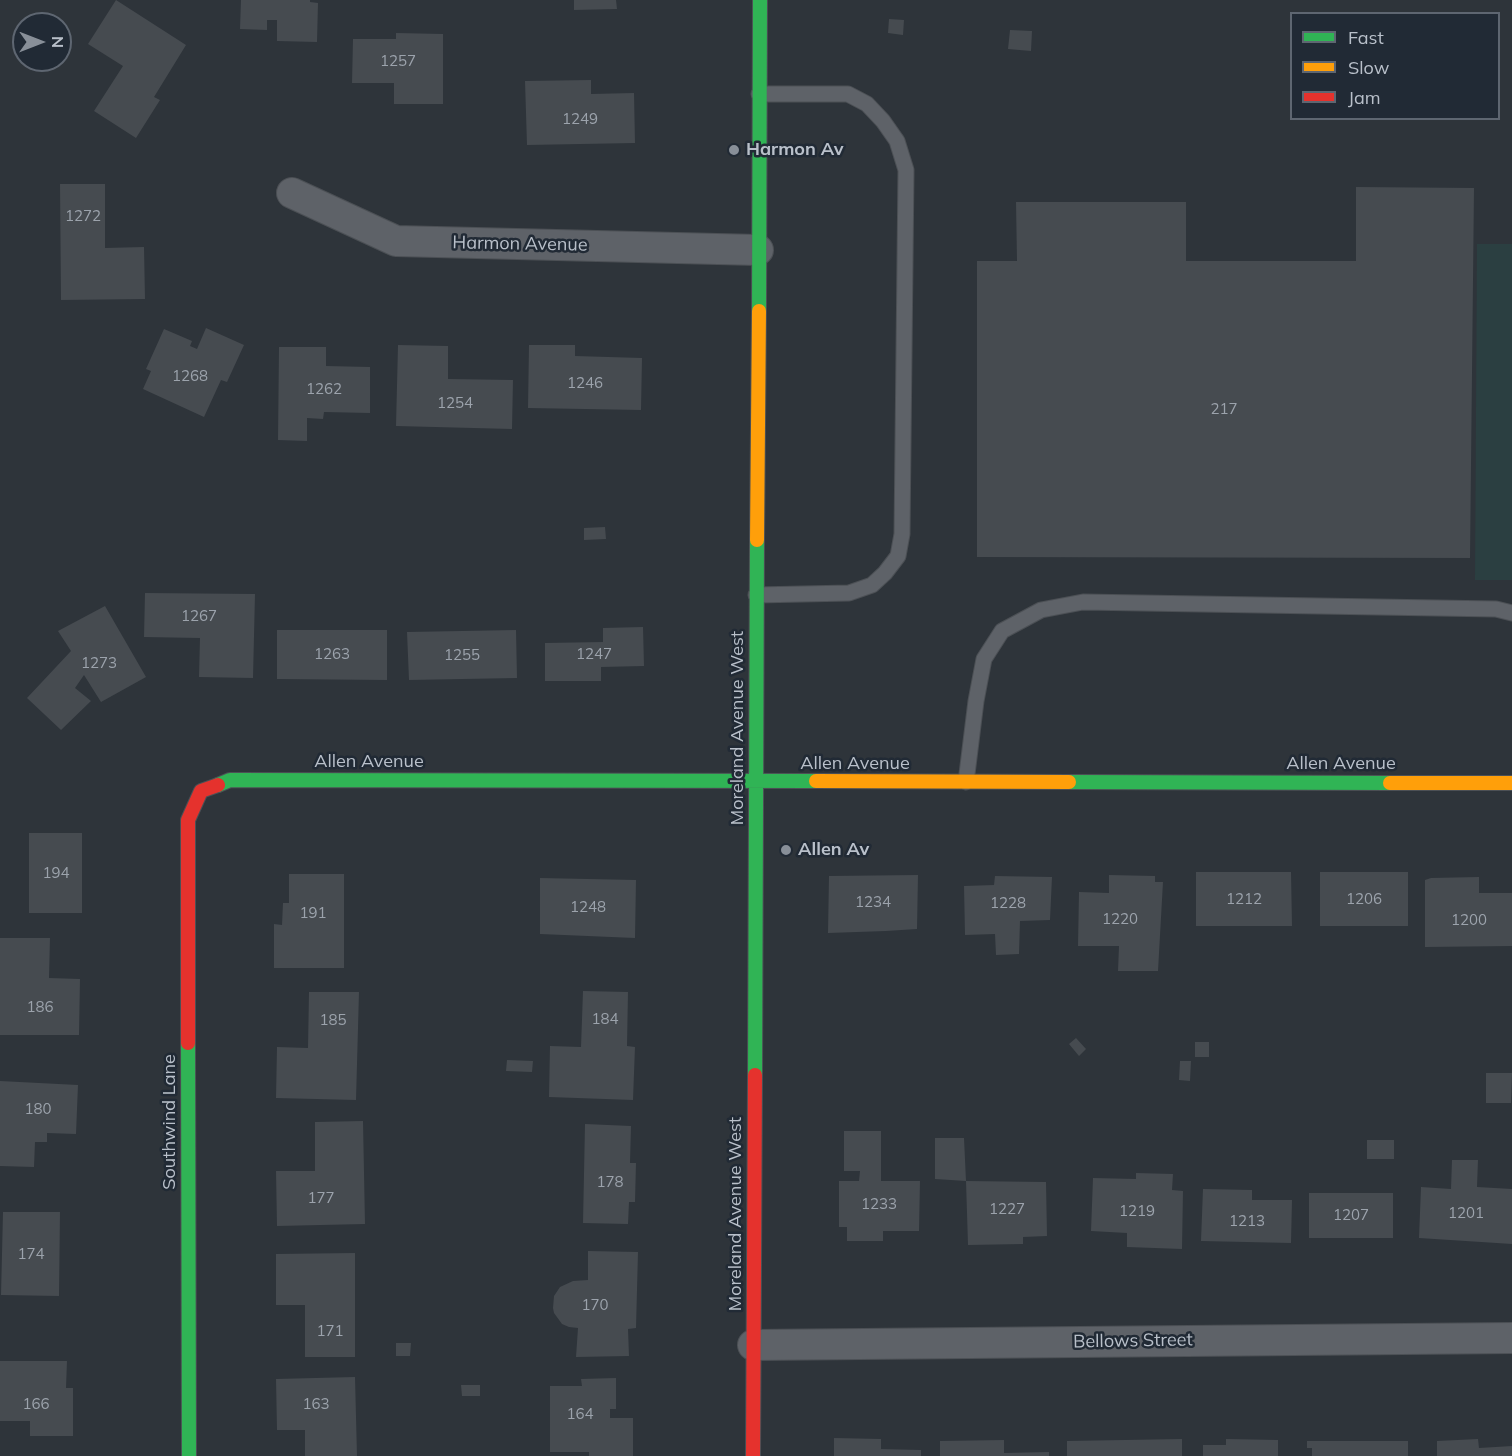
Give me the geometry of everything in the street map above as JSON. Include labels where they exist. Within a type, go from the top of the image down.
[{"type":"street","name":"Moreland Avenue West","points":[[753,1456],[760,0]]},
{"type":"street","name":"Harmon Avenue","points":[[292,193],[396,241],[758,250]]},
{"type":"street","name":"Allen Avenue","points":[[201,790],[230,780],[1512,783]]},
{"type":"street","name":"Southwind Lane","points":[[189,1456],[188,820],[201,790]]},
{"type":"street","name":"Bellows Street","points":[[753,1345],[1512,1338]]},
{"type":"lane","points":[[756,595],[849,594],[872,585],[898,556],[902,534],[906,182],[906,170],[897,141],[867,104],[848,94],[759,94]]},
{"type":"lane","points":[[966,782],[976,701],[984,659],[1002,631],[1041,610],[1083,602],[1496,609],[1512,613]]},
{"type":"green space","points":[[1477,244],[1512,244],[1512,580],[1475,580]]},
{"type":"building","points":[[116,0],[186,45],[154,97],[160,100],[136,138],[94,111],[123,66],[88,44]]},
{"type":"building","points":[[241,0],[310,0],[310,2],[318,3],[317,42],[277,41],[277,20],[267,20],[267,30],[240,29]]},
{"type":"building","points":[[574,0],[616,0],[617,9],[574,10]]},
{"type":"building","points":[[889,19],[904,20],[903,35],[888,33]]},
{"type":"building","points":[[1010,30],[1032,31],[1031,51],[1008,49]]},
{"type":"building","points":[[396,33],[443,34],[443,104],[394,104],[394,83],[352,83],[353,39],[396,39]]},
{"type":"building","points":[[591,80],[591,94],[634,93],[635,143],[527,145],[525,81]]},
{"type":"building","points":[[60,184],[105,184],[105,248],[144,247],[145,299],[61,300]]},
{"type":"building","points":[[1356,187],[1474,188],[1470,558],[977,557],[977,261],[1017,261],[1016,202],[1186,202],[1186,261],[1356,261]]},
{"type":"building","points":[[206,328],[244,345],[227,382],[221,380],[204,417],[143,389],[151,371],[146,369],[164,329],[192,341],[190,346],[197,349]]},
{"type":"building","points":[[398,345],[448,346],[448,379],[513,380],[512,429],[396,426]]},
{"type":"building","points":[[529,345],[575,345],[575,356],[642,358],[641,410],[528,408]]},
{"type":"building","points":[[279,347],[326,347],[326,366],[370,367],[370,413],[324,412],[323,419],[307,418],[307,441],[278,440]]},
{"type":"building","points":[[605,527],[606,539],[584,540],[584,528]]},
{"type":"building","points":[[145,593],[255,594],[253,678],[199,677],[200,638],[144,637]]},
{"type":"building","points":[[105,606],[146,677],[101,702],[84,675],[75,688],[91,701],[61,730],[27,698],[71,651],[58,631]]},
{"type":"building","points":[[643,627],[644,666],[601,667],[601,681],[545,681],[545,643],[603,642],[603,628]]},
{"type":"building","points":[[277,630],[387,630],[387,680],[277,679]]},
{"type":"building","points":[[516,630],[517,678],[409,680],[407,632]]},
{"type":"building","points":[[29,833],[82,833],[82,913],[29,913]]},
{"type":"building","points":[[1196,872],[1291,872],[1292,926],[1196,926]]},
{"type":"building","points":[[1320,872],[1408,872],[1408,926],[1320,926]]},
{"type":"building","points":[[289,874],[344,874],[344,968],[274,968],[274,924],[282,925],[283,903],[289,903]]},
{"type":"building","points":[[918,875],[917,929],[828,933],[829,876]]},
{"type":"building","points":[[1109,875],[1155,876],[1155,882],[1163,882],[1158,971],[1118,971],[1119,946],[1078,946],[1079,892],[1109,893]]},
{"type":"building","points":[[995,876],[1052,877],[1050,920],[1020,921],[1019,954],[996,955],[995,934],[965,935],[964,886],[994,885]]},
{"type":"building","points":[[1479,877],[1479,893],[1512,893],[1512,946],[1425,947],[1425,880]]},
{"type":"building","points":[[540,878],[636,880],[635,938],[540,934]]},
{"type":"building","points":[[0,938],[50,938],[49,978],[80,979],[79,1035],[0,1035]]},
{"type":"building","points":[[583,991],[628,992],[627,1046],[635,1047],[633,1100],[549,1097],[550,1046],[581,1047]]},
{"type":"building","points":[[309,992],[359,992],[356,1100],[276,1098],[277,1047],[308,1048]]},
{"type":"building","points":[[1076,1038],[1086,1049],[1079,1056],[1069,1044]]},
{"type":"building","points":[[1195,1042],[1209,1042],[1209,1057],[1195,1057]]},
{"type":"building","points":[[507,1060],[533,1061],[532,1072],[506,1071]]},
{"type":"building","points":[[1180,1061],[1191,1061],[1190,1081],[1179,1080]]},
{"type":"building","points":[[1486,1073],[1512,1073],[1511,1103],[1486,1103]]},
{"type":"building","points":[[0,1081],[78,1085],[76,1134],[47,1133],[47,1142],[35,1142],[34,1167],[0,1166]]},
{"type":"building","points":[[363,1121],[365,1224],[277,1226],[276,1171],[315,1171],[315,1122]]},
{"type":"building","points":[[585,1124],[631,1126],[630,1163],[636,1163],[635,1202],[629,1202],[628,1224],[583,1223]]},
{"type":"building","points":[[844,1131],[881,1131],[881,1181],[920,1181],[919,1231],[883,1231],[883,1241],[847,1241],[847,1227],[839,1227],[839,1181],[859,1181],[860,1171],[844,1171]]},
{"type":"building","points":[[935,1138],[964,1138],[966,1181],[935,1179]]},
{"type":"building","points":[[1367,1140],[1394,1140],[1394,1159],[1367,1159]]},
{"type":"building","points":[[1452,1160],[1478,1160],[1477,1187],[1512,1189],[1512,1244],[1419,1238],[1421,1187],[1451,1189]]},
{"type":"building","points":[[1136,1173],[1173,1174],[1172,1190],[1183,1191],[1182,1249],[1127,1247],[1127,1233],[1091,1231],[1093,1178],[1136,1179]]},
{"type":"building","points":[[966,1181],[1046,1182],[1047,1236],[1023,1237],[1023,1244],[968,1245]]},
{"type":"building","points":[[1203,1189],[1252,1190],[1252,1200],[1292,1200],[1291,1243],[1201,1241]]},
{"type":"building","points":[[1309,1193],[1393,1193],[1393,1238],[1309,1238]]},
{"type":"building","points":[[3,1212],[60,1212],[59,1296],[1,1295]]},
{"type":"building","points":[[588,1251],[638,1252],[636,1328],[628,1329],[629,1356],[576,1357],[578,1328],[562,1324],[554,1313],[554,1296],[560,1287],[573,1281],[588,1280]]},
{"type":"building","points":[[355,1253],[355,1357],[305,1357],[305,1305],[276,1305],[276,1254]]},
{"type":"building","points":[[396,1343],[411,1343],[410,1356],[396,1356]]},
{"type":"building","points":[[0,1361],[67,1361],[66,1388],[73,1388],[73,1436],[30,1436],[30,1421],[0,1421]]},
{"type":"building","points":[[355,1377],[357,1456],[305,1456],[305,1430],[277,1430],[276,1379]]},
{"type":"building","points":[[616,1378],[616,1409],[610,1409],[610,1418],[633,1418],[633,1456],[589,1456],[589,1452],[550,1452],[550,1386],[582,1386],[581,1379]]},
{"type":"building","points":[[461,1385],[480,1385],[480,1396],[462,1396]]},
{"type":"building","points":[[834,1438],[881,1439],[881,1449],[921,1450],[921,1456],[834,1456]]},
{"type":"building","points":[[1182,1439],[1182,1456],[1067,1456],[1067,1441]]},
{"type":"building","points":[[1226,1439],[1278,1440],[1278,1456],[1203,1456],[1203,1445],[1226,1445]]},
{"type":"building","points":[[1478,1439],[1479,1448],[1512,1446],[1512,1456],[1437,1456],[1437,1441]]},
{"type":"building","points":[[1004,1440],[1004,1453],[1049,1452],[1049,1456],[940,1456],[940,1441]]},
{"type":"building","points":[[1307,1441],[1408,1441],[1408,1456],[1312,1456],[1312,1448],[1307,1448]]},
{"type":"traffic: fast","points":[[759,311],[760,0]]},
{"type":"traffic: fast","points":[[755,1075],[757,540]]},
{"type":"traffic: fast","points":[[218,785],[230,780],[816,781]]},
{"type":"traffic: fast","points":[[1069,782],[1390,783]]},
{"type":"traffic: fast","points":[[188,1043],[189,1456]]},
{"type":"traffic: slow","points":[[757,540],[759,311]]},
{"type":"traffic: slow","points":[[816,781],[1069,782]]},
{"type":"traffic: slow","points":[[1390,783],[1512,783]]},
{"type":"traffic: jam","points":[[188,1043],[188,820],[201,791],[218,785]]},
{"type":"traffic: jam","points":[[753,1456],[755,1075]]},
{"type":"place","name":"Harmon Av","points":[[734,150]]},
{"type":"place","name":"Allen Av","points":[[786,850]]}]
